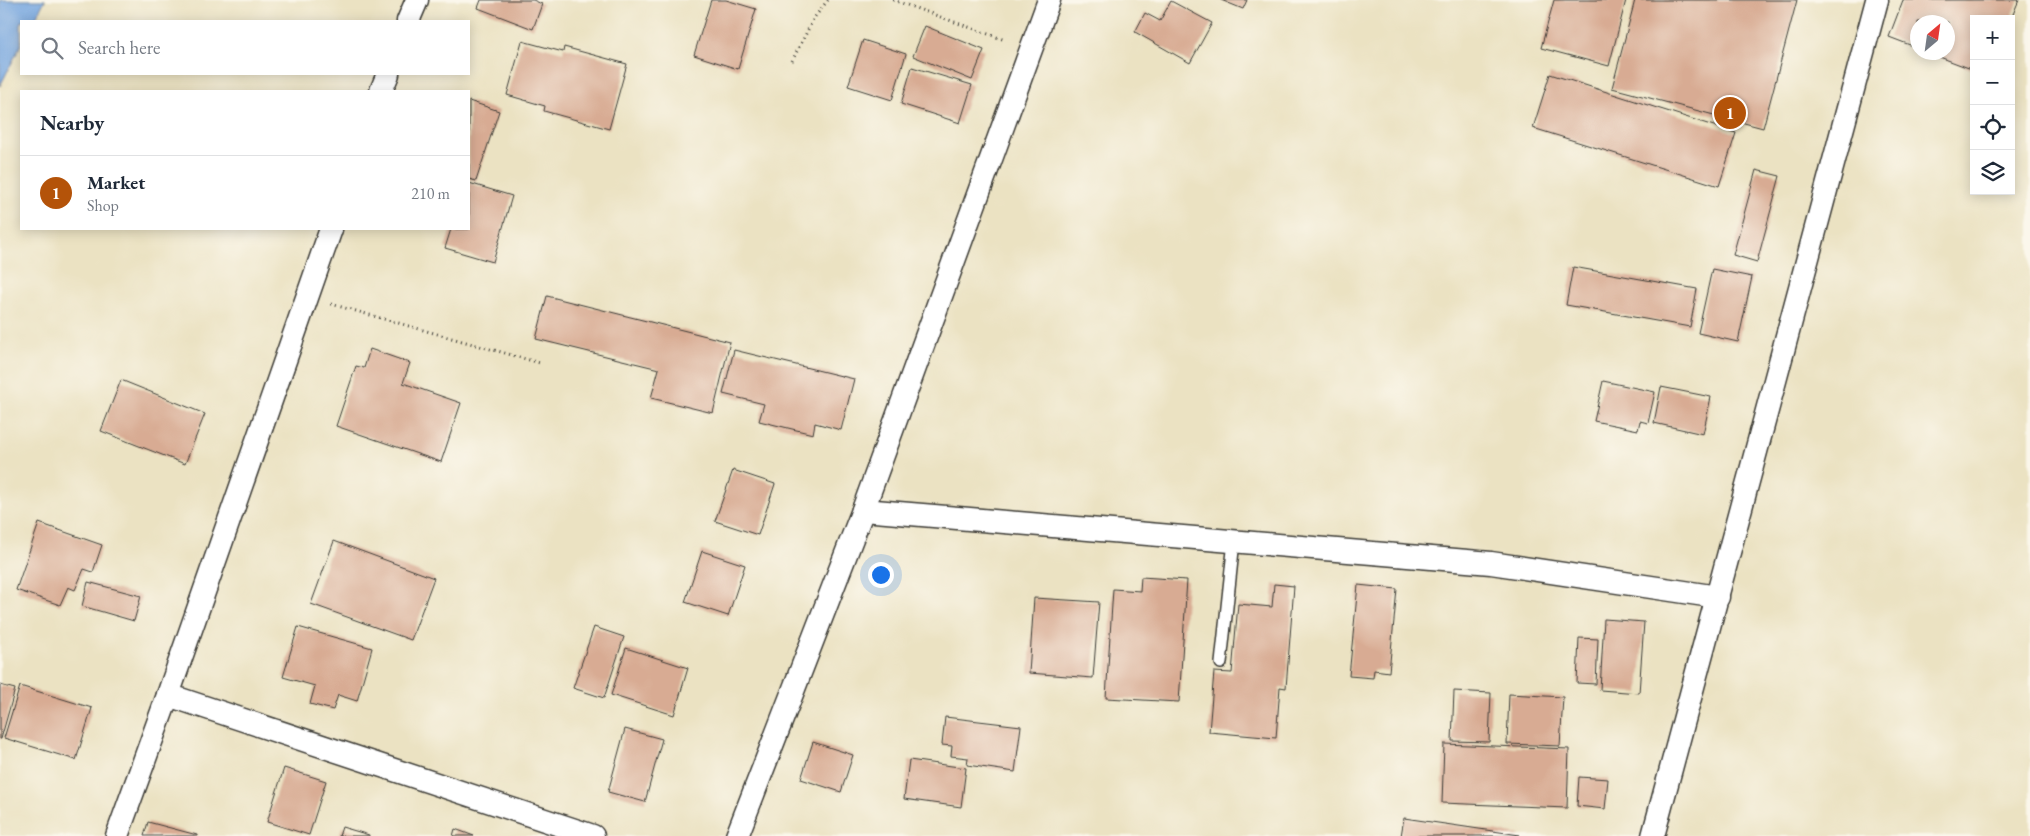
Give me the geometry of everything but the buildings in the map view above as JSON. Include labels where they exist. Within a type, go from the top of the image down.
[{"type":"street","points":[[408,20],[417,0]]},
{"type":"street","points":[[736,836],[863,510],[1050,0]]},
{"type":"street","points":[[1652,836],[1718,597],[1877,0]]},
{"type":"street","points":[[381,90],[388,75]]},
{"type":"street","points":[[117,836],[331,230]]},
{"type":"street","points":[[863,510],[1491,563],[1718,597]]},
{"type":"street","points":[[168,695],[593,836]]},
{"type":"lane","points":[[1221,663],[1234,541]]},
{"type":"path","points":[[792,61],[814,18],[828,0]]},
{"type":"path","points":[[893,0],[1032,50]]},
{"type":"path","points":[[307,297],[540,364]]},
{"type":"water","points":[[0,0],[45,0],[35,20],[20,20],[20,47],[0,86]]},
{"type":"place","name":"Market","points":[[1730,113]]}]
